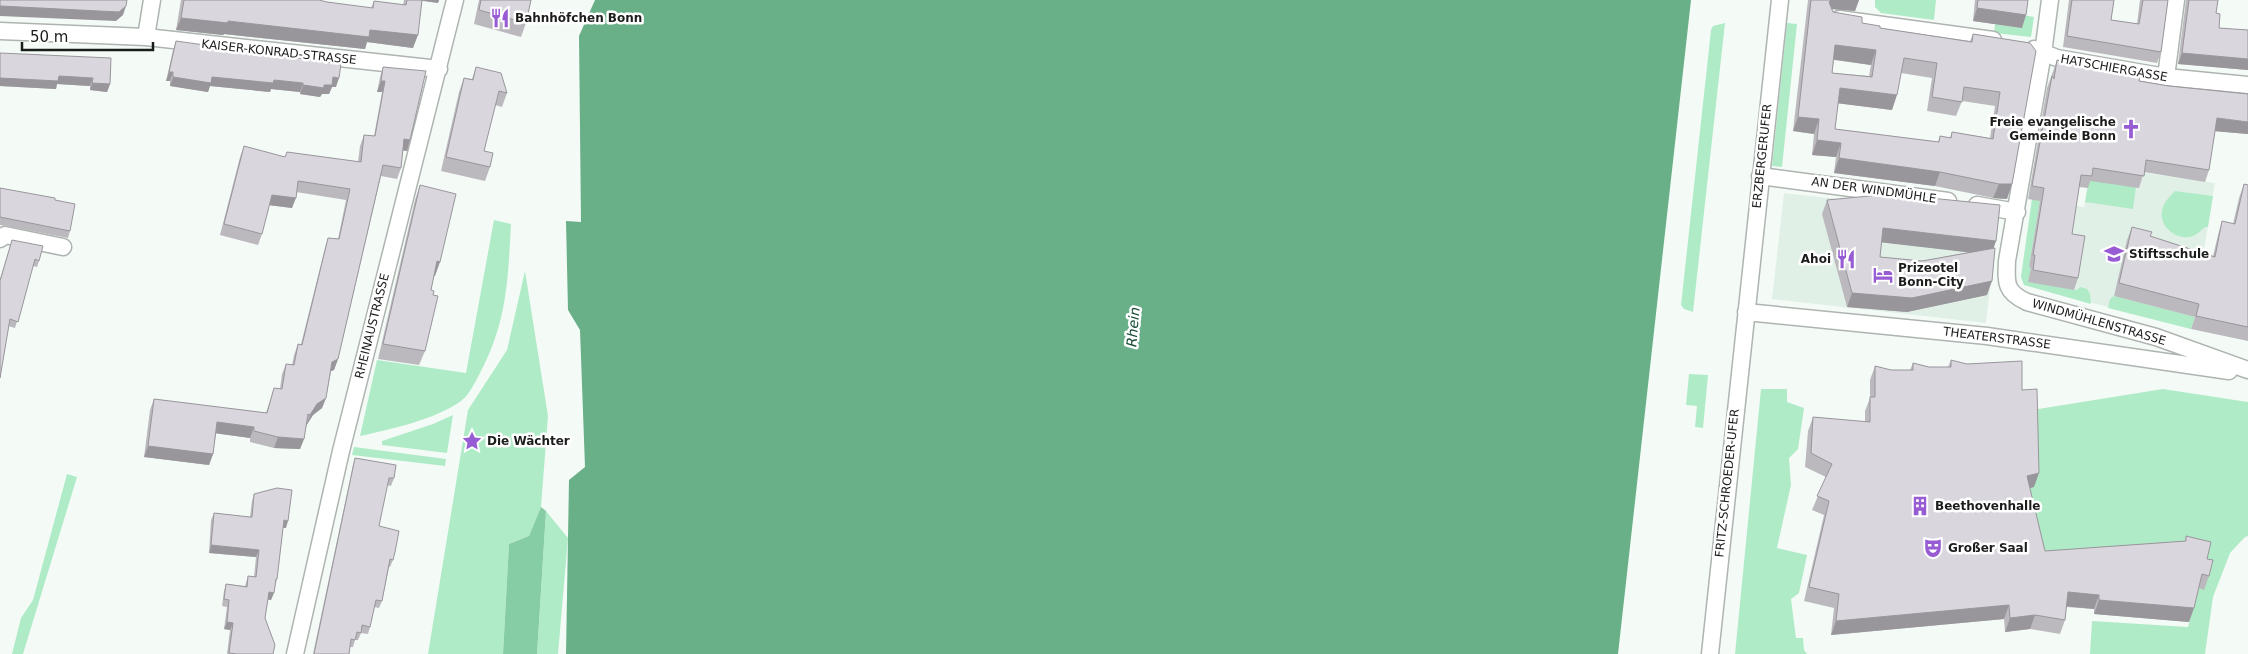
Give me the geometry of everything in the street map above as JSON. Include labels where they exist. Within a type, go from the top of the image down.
[{"type":"street","points":[[146,38],[152,0]]},
{"type":"street","name":"RHEINAUSTRASSE","points":[[295,654],[341,451],[455,0]]},
{"type":"street","name":"WINDMÜHLENSTRASSE","points":[[2050,0],[2017,212],[2007,261],[2006,280],[2010,292],[2017,298],[2041,306],[2156,337],[2248,372]]},
{"type":"street","points":[[2166,77],[2176,0]]},
{"type":"street","name":"ERZBERGERUFER","points":[[1746,312],[1779,5]]},
{"type":"street","name":"HATSCHIERGASSE","points":[[1834,18],[2016,44],[2057,58],[2166,77],[2248,85]]},
{"type":"street","name":"KAISER-KONRAD-STRASSE","points":[[0,31],[146,38],[439,69]]},
{"type":"street","name":"AN DER WINDMÜHLE","points":[[1760,176],[1886,191],[2017,212]]},
{"type":"street","points":[[0,239],[5,235],[63,246]]},
{"type":"street","name":"THEATERSTRASSE","points":[[1746,312],[1987,336],[2248,372]]},
{"type":"street","name":"FRITZ-SCHROEDER-UFER","points":[[1710,654],[1746,312]]},
{"type":"shaded area","points":[[1875,0],[1936,0],[1934,20],[1881,13],[1875,7]]},
{"type":"shaded area","points":[[2023,15],[2034,17],[2031,37],[1994,33],[1995,24],[2022,28]]},
{"type":"shaded area","points":[[1725,23],[1693,312],[1684,309],[1681,305],[1711,30],[1713,26]]},
{"type":"shaded area","points":[[1787,23],[1797,24],[1782,167],[1772,166]]},
{"type":"shaded area","name":"Stiftsschule","points":[[2091,165],[2215,183],[2191,329],[2024,285],[2021,277],[2032,199],[2084,207]]},
{"type":"shaded area","points":[[2089,180],[2136,187],[2133,209],[2085,202]]},
{"type":"shaded area","points":[[2175,191],[2213,196],[2208,227],[2205,227],[2193,236],[2187,237],[2174,234],[2169,230],[2162,220],[2162,213],[2165,203]]},
{"type":"shaded area","name":"Prizeotel Bonn-City","points":[[1784,193],[1998,217],[1986,323],[1772,299]]},
{"type":"shaded area","points":[[2032,199],[2040,201],[2029,267],[2031,268],[2029,282],[2077,290],[2080,287],[2087,289],[2090,294],[2091,304],[2024,285],[2021,277]]},
{"type":"shaded area","points":[[494,220],[511,224],[507,282],[496,336],[472,388],[461,401],[426,419],[360,436],[377,360],[466,373]]},
{"type":"shaded area","points":[[525,271],[548,416],[541,507],[529,536],[509,544],[503,654],[428,654],[468,410],[507,350]]},
{"type":"shaded area","points":[[2114,296],[2195,317],[2191,329],[2108,308],[2110,299]]},
{"type":"shaded area","points":[[1689,374],[1708,375],[1703,428],[1695,427],[1697,406],[1686,405]]},
{"type":"shaded area","points":[[1761,389],[1787,389],[1787,402],[1804,408],[1798,449],[1789,458],[1791,485],[1777,548],[1807,555],[1799,593],[1791,599],[1796,638],[1803,638],[1804,650],[1807,654],[1735,654]]},
{"type":"shaded area","points":[[2163,389],[2248,402],[2248,536],[2230,553],[2213,597],[2205,654],[2090,654],[2092,621],[2188,627],[2197,588],[2208,575],[2040,565],[2023,490],[2032,410]]},
{"type":"shaded area","points":[[453,415],[447,453],[382,445],[382,441],[433,424]]},
{"type":"shaded area","points":[[354,447],[446,459],[445,466],[352,455]]},
{"type":"shaded area","points":[[67,474],[77,477],[23,654],[12,654],[21,618],[33,600]]},
{"type":"shaded area","points":[[541,507],[546,511],[537,654],[503,654],[509,544],[529,536]]},
{"type":"shaded area","points":[[546,511],[568,538],[558,654],[537,654]]},
{"type":"water","name":"Rhein","points":[[595,0],[1691,0],[1618,654],[566,654],[569,480],[585,467],[580,330],[568,310],[566,221],[581,222],[579,36]]},
{"type":"building","points":[[0,0],[127,0],[126,6],[119,12],[0,6]]},
{"type":"building","points":[[184,0],[319,0],[373,8],[374,1],[406,5],[407,0],[422,0],[418,35],[370,30],[369,37],[228,21],[228,23],[181,18]]},
{"type":"building","points":[[481,0],[531,0],[526,23],[479,10]]},
{"type":"building","points":[[1811,0],[1831,0],[1829,2],[1833,12],[1862,17],[1862,23],[1880,26],[1880,28],[1972,42],[1973,34],[2030,43],[2036,51],[2012,184],[1999,184],[1940,172],[1839,158],[1841,143],[1817,140],[1819,119],[1798,117]],"holes":[[[1835,45],[1876,50],[1872,77],[1832,73]],[[1904,58],[1937,63],[1932,97],[1962,102],[1964,87],[2000,92],[1993,139],[1952,132],[1951,138],[1940,136],[1939,142],[1835,129],[1840,88],[1897,95]]]},
{"type":"building","points":[[1978,0],[2028,0],[2026,15],[1977,8]]},
{"type":"building","points":[[2072,0],[2114,0],[2111,20],[2139,24],[2143,0],[2168,0],[2161,52],[2067,36]]},
{"type":"building","points":[[2189,0],[2218,0],[2216,13],[2220,14],[2219,28],[2248,30],[2248,59],[2182,53]]},
{"type":"building","points":[[176,41],[341,64],[339,78],[333,77],[332,85],[324,85],[324,88],[303,85],[303,83],[274,80],[273,83],[212,77],[211,83],[173,77],[173,72],[169,72]]},
{"type":"building","points":[[0,53],[111,58],[110,84],[92,83],[93,78],[59,76],[58,81],[0,78]]},
{"type":"building","points":[[2057,60],[2140,74],[2139,81],[2248,94],[2248,122],[2217,118],[2209,170],[2146,160],[2144,176],[2093,168],[2092,176],[2081,175],[2072,234],[2085,236],[2078,278],[2033,270],[2035,255],[2033,255],[2044,188],[2032,186],[2052,76],[2054,79]]},
{"type":"building","points":[[383,67],[426,71],[410,140],[404,139],[401,168],[383,165],[338,359],[332,362],[326,398],[317,404],[310,415],[308,414],[304,439],[278,437],[254,431],[254,427],[217,422],[213,454],[148,446],[154,399],[267,413],[274,388],[282,389],[286,364],[294,365],[298,344],[302,345],[328,238],[339,239],[350,189],[298,181],[296,198],[272,195],[262,234],[224,224],[244,146],[285,157],[287,152],[361,162],[364,135],[375,136],[385,81],[381,81]]},
{"type":"building","points":[[476,67],[501,73],[507,93],[499,91],[484,151],[493,153],[490,167],[446,157],[464,78],[473,80]]},
{"type":"building","points":[[2244,184],[2248,185],[2248,327],[2196,316],[2199,304],[2119,283],[2132,227],[2152,232],[2150,236],[2215,257],[2222,221],[2235,224]]},
{"type":"building","points":[[420,185],[456,194],[440,262],[437,261],[431,290],[434,291],[433,295],[438,296],[425,351],[383,344]]},
{"type":"building","points":[[0,188],[55,198],[55,200],[75,204],[70,231],[0,217]]},
{"type":"building","points":[[1890,194],[2000,205],[1996,241],[1883,228],[1880,257],[1922,261],[1995,248],[1992,281],[1912,298],[1852,293],[1827,200]]},
{"type":"building","points":[[12,240],[43,246],[39,261],[35,259],[18,322],[10,319],[0,378],[0,281]]},
{"type":"building","name":"Beethovenhalle","points":[[1951,360],[1967,364],[2022,361],[2022,390],[2037,389],[2039,473],[2027,476],[2045,551],[2186,541],[2186,536],[2211,542],[2207,559],[2213,560],[2209,576],[2202,574],[2194,608],[2099,600],[2099,595],[2068,592],[2065,620],[2035,615],[2010,618],[2009,605],[1836,621],[1839,594],[1809,587],[1829,501],[1817,496],[1832,464],[1811,453],[1813,417],[1870,422],[1870,397],[1875,397],[1875,366],[1891,370],[1913,370],[1913,363],[1929,367],[1951,367]]},
{"type":"building","points":[[355,458],[396,465],[394,478],[389,478],[379,526],[399,531],[395,552],[393,560],[390,559],[382,601],[376,600],[370,627],[362,625],[361,633],[357,632],[355,640],[351,639],[349,654],[314,654]]},
{"type":"building","points":[[277,488],[292,490],[288,521],[284,520],[277,579],[274,593],[269,592],[265,618],[275,645],[273,654],[229,653],[233,623],[227,622],[229,600],[224,599],[226,584],[247,587],[248,576],[256,577],[259,550],[211,545],[214,513],[252,517],[254,494]]},
{"type":"place","name":"Bahnhöfchen Bonn","points":[[500,18]]},
{"type":"place","name":"Freie evangelische Gemeinde Bonn","points":[[2131,129]]},
{"type":"place","name":"Stiftsschule","points":[[2114,254]]},
{"type":"place","name":"Ahoi","points":[[1846,259]]},
{"type":"place","name":"Prizeotel Bonn-City","points":[[1883,275]]},
{"type":"place","name":"Die Wächter","points":[[472,441]]},
{"type":"place","name":"Beethovenhalle","points":[[1920,506]]},
{"type":"place","name":"Großer Saal","points":[[1933,548]]}]
